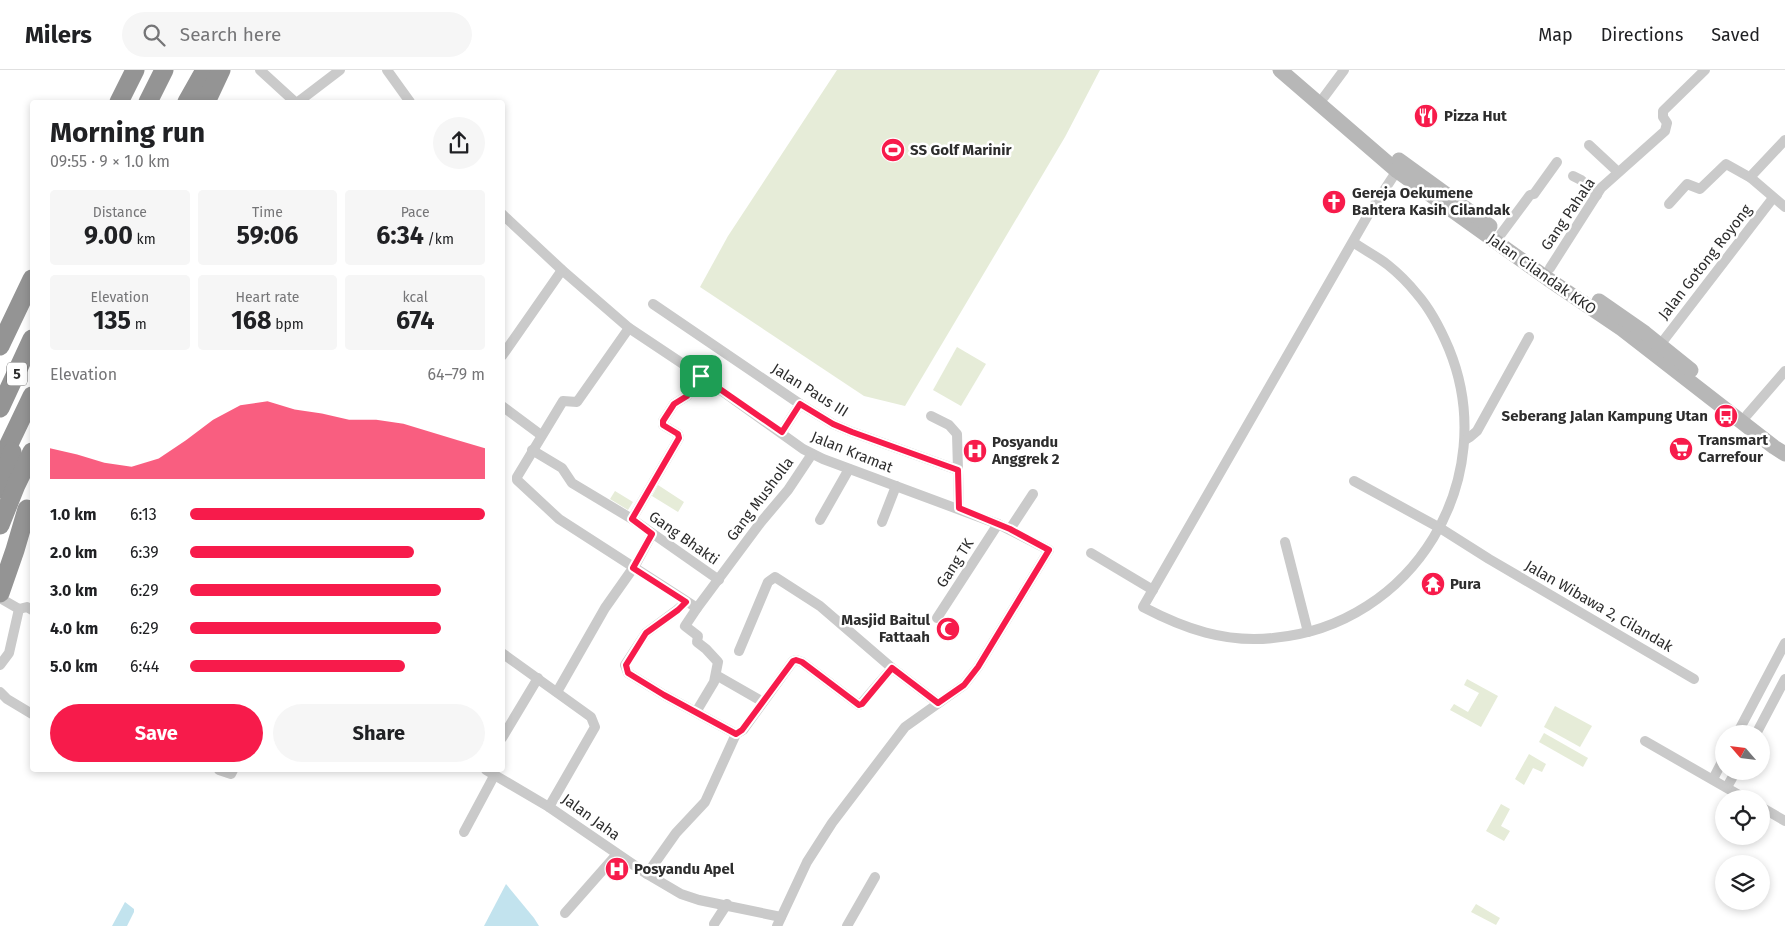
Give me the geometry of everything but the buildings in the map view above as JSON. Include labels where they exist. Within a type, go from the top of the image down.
[{"type":"highway","points":[[120,100],[135,70]]},
{"type":"highway","points":[[139,100],[152,70]]},
{"type":"highway","points":[[149,100],[164,70]]},
{"type":"highway","points":[[177,100],[192,70]]},
{"type":"highway","points":[[188,100],[205,70]]},
{"type":"highway","points":[[207,100],[221,70]]},
{"type":"highway","points":[[0,346],[30,283]]},
{"type":"highway","name":"5","points":[[3,399],[30,343]]},
{"type":"highway","name":"5","points":[[0,463],[30,400]]},
{"type":"highway","points":[[0,489],[21,420]]},
{"type":"highway","points":[[0,525],[30,456]]},
{"type":"highway","points":[[0,564],[30,502]]},
{"type":"highway","points":[[0,593],[30,502]]},
{"type":"street","points":[[260,70],[294,100]]},
{"type":"street","points":[[299,100],[340,70]]},
{"type":"street","points":[[387,70],[409,100]]},
{"type":"street","name":"Jalan Cilandak KKO","points":[[1280,70],[1400,166],[1548,279],[1622,329],[1785,454]]},
{"type":"street","name":"Jalan Cilandak KKO","points":[[1293,70],[1400,166],[1627,320],[1747,416],[1785,443]]},
{"type":"street","points":[[1324,97],[1344,70]]},
{"type":"street","name":"Gang Pahala","points":[[1550,268],[1596,194],[1665,131],[1667,123],[1663,117],[1663,111],[1705,70]]},
{"type":"street","points":[[1751,178],[1785,140]]},
{"type":"street","points":[[1589,145],[1618,172]]},
{"type":"street","points":[[1501,234],[1557,162]]},
{"type":"street","name":"Jalan Gotong Royong","points":[[1669,204],[1687,184],[1700,189],[1726,164],[1751,178],[1785,207]]},
{"type":"street","points":[[1353,242],[1388,265],[1418,295],[1441,329],[1456,367],[1465,415],[1465,440],[1459,478],[1451,504],[1440,528],[1416,564],[1385,594],[1348,617],[1308,632],[1264,638],[1238,638],[1205,633],[1173,622],[1144,607],[1353,242],[1400,166]]},
{"type":"street","points":[[1574,176],[1596,194]]},
{"type":"street","name":"Jalan Gotong Royong","points":[[1660,345],[1773,198]]},
{"type":"street","name":"Jalan Kramat","points":[[505,217],[562,270],[629,328],[812,454],[959,508],[1010,529],[1049,550],[978,667],[964,685],[934,706]]},
{"type":"street","points":[[505,352],[562,270]]},
{"type":"street","name":"Jalan Paus III","points":[[654,304],[800,404],[833,424],[958,470]]},
{"type":"street","points":[[629,328],[577,402],[563,401],[532,450],[517,480],[560,520],[693,606]]},
{"type":"street","points":[[1465,440],[1477,431],[1529,337]]},
{"type":"street","points":[[1747,416],[1785,371]]},
{"type":"street","name":"Gang Bhakti","points":[[701,376],[687,396],[674,404],[663,421],[663,425],[678,434],[679,438],[632,519],[719,580]]},
{"type":"street","points":[[782,432],[800,404]]},
{"type":"street","points":[[505,408],[541,435]]},
{"type":"street","points":[[931,416],[950,425],[957,434],[959,508]]},
{"type":"street","points":[[532,450],[562,468],[572,483],[632,519]]},
{"type":"street","name":"Gang Musholla","points":[[693,606],[719,580],[746,541],[797,478],[812,454]]},
{"type":"street","points":[[820,520],[849,469]]},
{"type":"street","name":"Jalan Wibawa 2, Cilandak","points":[[1354,481],[1440,528],[1488,559],[1694,679]]},
{"type":"street","points":[[882,522],[896,486]]},
{"type":"street","points":[[1010,529],[1033,494]]},
{"type":"street","name":"Gang TK","points":[[937,618],[998,524]]},
{"type":"street","points":[[557,692],[605,608],[633,568],[652,534]]},
{"type":"street","points":[[1285,542],[1308,632]]},
{"type":"street","points":[[1091,553],[1153,590]]},
{"type":"street","points":[[739,651],[768,582],[775,577],[820,606],[892,668],[920,688],[934,706],[905,727],[832,823],[807,862],[779,921]]},
{"type":"street","points":[[0,598],[19,609],[27,607],[30,609]]},
{"type":"street","points":[[693,606],[685,626],[698,636],[697,642],[718,662],[716,675],[696,712]]},
{"type":"street","points":[[693,606],[678,610],[646,633],[626,665],[628,673],[736,734]]},
{"type":"street","points":[[0,665],[9,653],[19,609]]},
{"type":"street","points":[[1742,725],[1785,643]]},
{"type":"street","name":"Jalan Jaha","points":[[505,655],[591,717],[595,727],[549,807],[647,874],[681,894],[700,900],[727,904],[779,921]]},
{"type":"street","points":[[647,874],[676,833],[704,802],[736,734],[742,730],[793,661],[802,662],[859,705],[862,704],[892,668]]},
{"type":"street","points":[[716,675],[763,702]]},
{"type":"street","points":[[505,733],[538,678]]},
{"type":"street","points":[[1761,725],[1785,679]]},
{"type":"street","points":[[0,692],[8,699],[30,711]]},
{"type":"street","points":[[1645,740],[1732,790]]},
{"type":"street","points":[[464,832],[490,773],[549,807]]},
{"type":"street","points":[[1712,779],[1715,774]]},
{"type":"street","points":[[1727,787],[1731,780]]},
{"type":"street","points":[[1770,812],[1785,821]]},
{"type":"street","points":[[565,913],[617,854]]},
{"type":"street","points":[[847,926],[875,877]]},
{"type":"street","points":[[714,924],[727,904]]},
{"type":"green space","points":[[837,70],[1100,70],[1065,137],[905,406],[864,396],[700,287],[728,236]]},
{"type":"green space","points":[[957,347],[986,364],[961,406],[933,390]]},
{"type":"green space","points":[[658,485],[684,502],[678,512],[652,496]]},
{"type":"green space","points":[[615,491],[633,502],[628,510],[610,499]]},
{"type":"green space","points":[[1467,679],[1498,696],[1481,727],[1450,710],[1454,704],[1468,712],[1479,693],[1464,685]]},
{"type":"green space","points":[[1555,706],[1592,726],[1580,747],[1544,727]]},
{"type":"green space","points":[[1544,733],[1588,758],[1583,767],[1539,742]]},
{"type":"green space","points":[[1529,754],[1546,764],[1542,772],[1533,768],[1524,785],[1515,779]]},
{"type":"green space","points":[[1501,804],[1510,809],[1501,826],[1510,831],[1504,841],[1486,831]]},
{"type":"green space","points":[[1476,904],[1500,918],[1496,925],[1471,912]]},
{"type":"water","points":[[506,884],[534,918],[539,926],[484,926]]},
{"type":"water","points":[[125,902],[134,909],[127,926],[112,926]]},
{"type":"place","name":"Pizza Hut","points":[[1426,116]]},
{"type":"place","name":"SS Golf Marinir","points":[[893,150]]},
{"type":"place","name":"Gereja Oekumene Bahtera Kasih Cilandak","points":[[1334,202]]},
{"type":"place","name":"Seberang Jalan Kampung Utan","points":[[1726,416]]},
{"type":"place","name":"Transmart Carrefour","points":[[1681,449]]},
{"type":"place","name":"Posyandu Anggrek 2","points":[[975,451]]},
{"type":"place","name":"Pura","points":[[1433,584]]},
{"type":"place","name":"Masjid Baitul Fattaah","points":[[948,629]]},
{"type":"place","name":"Posyandu Apel","points":[[617,869]]},
{"type":"route","points":[[701,376],[782,432],[800,404],[833,424],[852,432],[958,470],[959,508],[1010,529],[1049,550],[978,667],[964,685],[938,703],[892,668],[862,704],[859,705],[802,662],[796,660],[793,661],[740,733],[736,734],[628,673],[626,665],[646,633],[686,602],[633,568],[652,534],[632,519],[679,438],[678,434],[663,425],[663,421],[674,404],[687,396],[701,376]]}]
